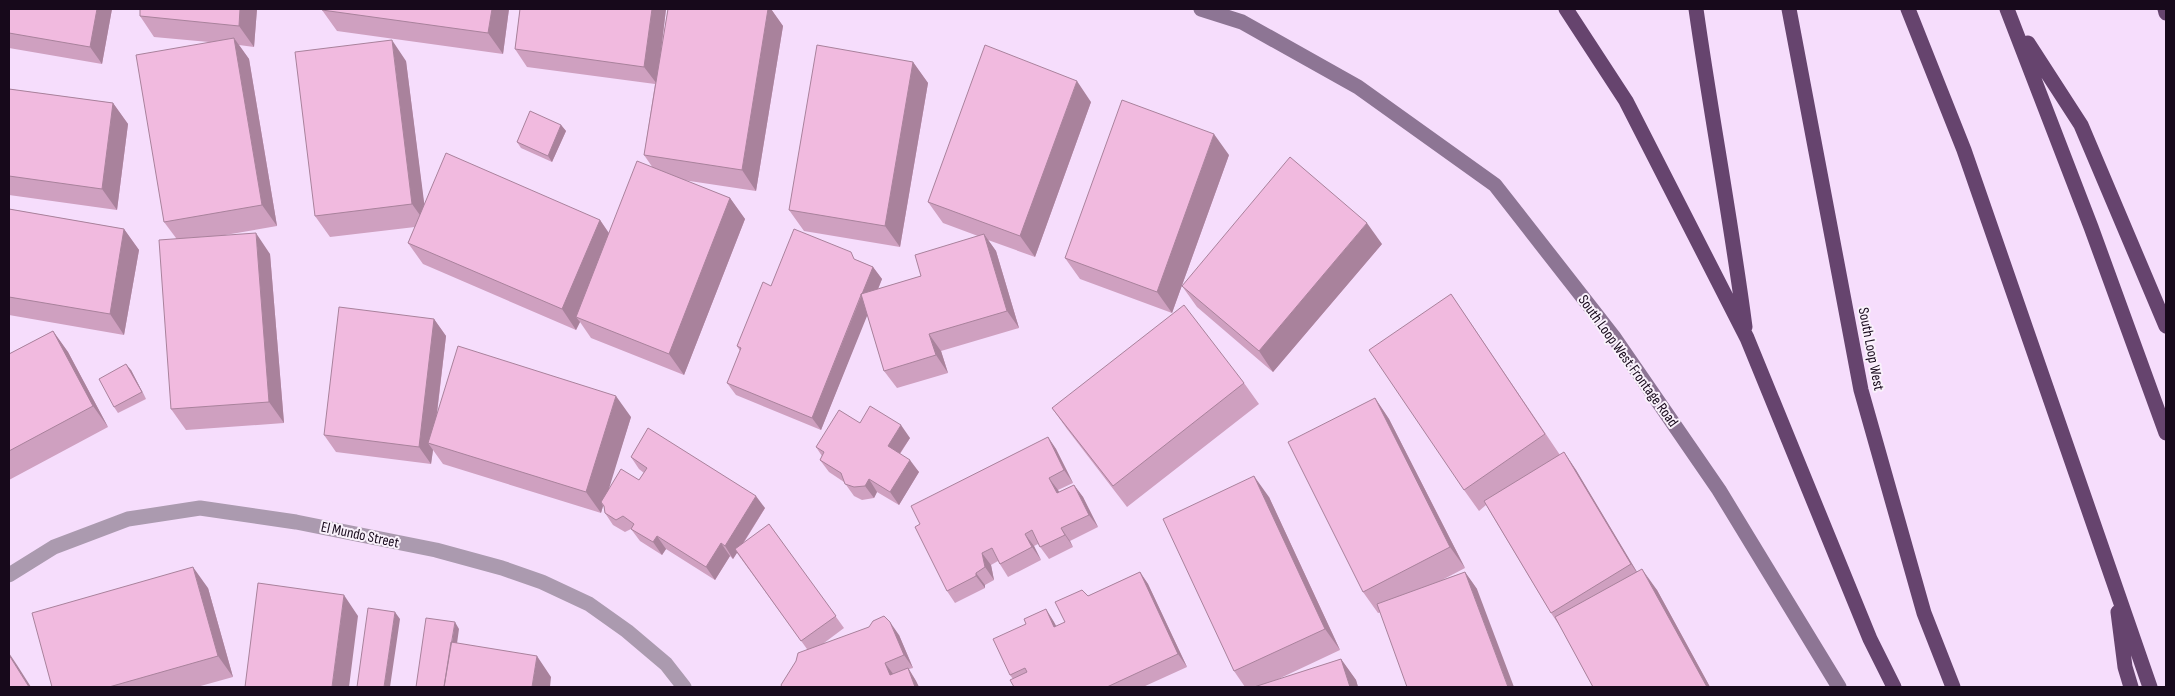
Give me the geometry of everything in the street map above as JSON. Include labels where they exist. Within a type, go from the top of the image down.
[{"type":"highway","points":[[1566,9],[1626,101],[1746,338],[1870,639],[1894,687]]},
{"type":"highway","points":[[1696,9],[1717,153],[1732,232],[1746,338]]},
{"type":"highway","name":"South Loop West","points":[[1789,9],[1792,34],[1861,390],[1924,614],[1953,687]]},
{"type":"highway","points":[[1908,9],[1964,150],[2150,687]]},
{"type":"highway","points":[[2165,9],[2166,13]]},
{"type":"highway","points":[[2009,12],[2081,125],[2166,326]]},
{"type":"highway","points":[[2009,12],[2091,227],[2166,433]]},
{"type":"highway","points":[[2112,573],[2126,667],[2131,687]]},
{"type":"main road","name":"South Loop West Frontage Road","points":[[1201,9],[1242,22],[1358,87],[1495,185],[1613,336],[1719,490],[1839,687]]},
{"type":"street","name":"El Mundo Street","points":[[9,574],[54,547],[128,519],[200,508],[296,522],[436,550],[502,568],[542,582],[589,604],[627,631],[666,664],[684,687]]},
{"type":"building","points":[[9,9],[97,9],[90,47],[9,33]]},
{"type":"building","points":[[140,9],[240,9],[239,26],[140,16]]},
{"type":"building","points":[[322,9],[492,9],[488,33]]},
{"type":"building","points":[[520,9],[652,9],[644,67],[515,49]]},
{"type":"building","points":[[668,9],[768,9],[742,170],[644,155]]},
{"type":"building","points":[[234,38],[262,205],[164,222],[136,55]]},
{"type":"building","points":[[392,40],[412,204],[315,216],[295,52]]},
{"type":"building","points":[[817,45],[913,62],[885,226],[789,210]]},
{"type":"building","points":[[985,45],[1077,81],[1020,236],[928,202]]},
{"type":"building","points":[[9,89],[113,103],[102,189],[9,176]]},
{"type":"building","points":[[1122,100],[1214,134],[1157,292],[1065,258]]},
{"type":"building","points":[[530,111],[561,125],[548,156],[517,142]]},
{"type":"building","points":[[446,153],[600,220],[562,309],[408,243]]},
{"type":"building","points":[[1290,157],[1367,223],[1259,351],[1182,286]]},
{"type":"building","points":[[637,161],[730,198],[669,354],[576,317]]},
{"type":"building","points":[[9,209],[124,229],[110,314],[9,297]]},
{"type":"building","points":[[794,229],[851,252],[854,259],[873,267],[812,418],[727,383],[741,348],[737,346],[763,282],[771,286]]},
{"type":"building","points":[[256,233],[269,402],[171,409],[159,240]]},
{"type":"building","points":[[984,234],[1007,311],[929,334],[936,355],[884,371],[861,294],[921,276],[915,255]]},
{"type":"building","points":[[1451,294],[1545,434],[1464,490],[1369,350]]},
{"type":"building","points":[[1184,305],[1244,383],[1113,486],[1052,408]]},
{"type":"building","points":[[339,307],[434,319],[419,447],[324,435]]},
{"type":"building","points":[[53,331],[93,406],[9,451],[9,354]]},
{"type":"building","points":[[458,346],[616,396],[586,492],[428,443]]},
{"type":"building","points":[[126,364],[142,392],[114,407],[99,379]]},
{"type":"building","points":[[1375,398],[1450,547],[1363,592],[1288,442]]},
{"type":"building","points":[[870,406],[901,425],[888,446],[910,460],[890,492],[869,479],[865,486],[854,487],[845,484],[841,473],[820,460],[824,452],[816,447],[839,410],[860,423]]},
{"type":"building","points":[[648,428],[756,496],[725,546],[721,543],[706,567],[657,536],[653,542],[631,529],[634,524],[623,516],[616,520],[605,513],[601,502],[621,469],[639,480],[647,468],[631,457]]},
{"type":"building","points":[[1048,437],[1064,470],[1049,478],[1057,493],[1074,485],[1089,515],[1061,528],[1065,535],[1040,547],[1032,530],[1025,534],[1032,547],[1000,564],[992,548],[982,553],[985,567],[976,573],[976,576],[947,591],[915,527],[920,524],[911,506]]},
{"type":"building","points":[[1564,452],[1631,564],[1551,613],[1484,501]]},
{"type":"building","points":[[1254,476],[1325,629],[1234,671],[1163,519]]},
{"type":"building","points":[[769,524],[836,616],[801,641],[735,549]]},
{"type":"building","points":[[193,567],[218,656],[109,687],[52,687],[32,613]]},
{"type":"building","points":[[1642,569],[1707,687],[1593,687],[1555,617]]},
{"type":"building","points":[[1140,572],[1178,654],[1107,687],[1014,687],[1010,680],[1027,672],[1025,668],[1010,675],[993,639],[1026,624],[1024,619],[1046,609],[1054,627],[1065,622],[1055,602],[1082,590],[1088,596]]},
{"type":"building","points":[[1465,572],[1508,687],[1407,687],[1377,604]]},
{"type":"building","points":[[258,583],[344,595],[332,687],[245,687]]},
{"type":"building","points":[[368,608],[395,612],[384,687],[357,687]]},
{"type":"building","points":[[884,616],[890,622],[904,655],[885,663],[890,675],[908,668],[915,687],[782,687],[781,685],[796,661],[798,653],[869,627],[873,621]]},
{"type":"building","points":[[426,618],[455,622],[444,687],[416,687]]},
{"type":"building","points":[[451,642],[537,656],[532,687],[444,687]]},
{"type":"building","points":[[9,655],[29,687],[9,687]]},
{"type":"building","points":[[1341,659],[1350,687],[1254,687]]}]
